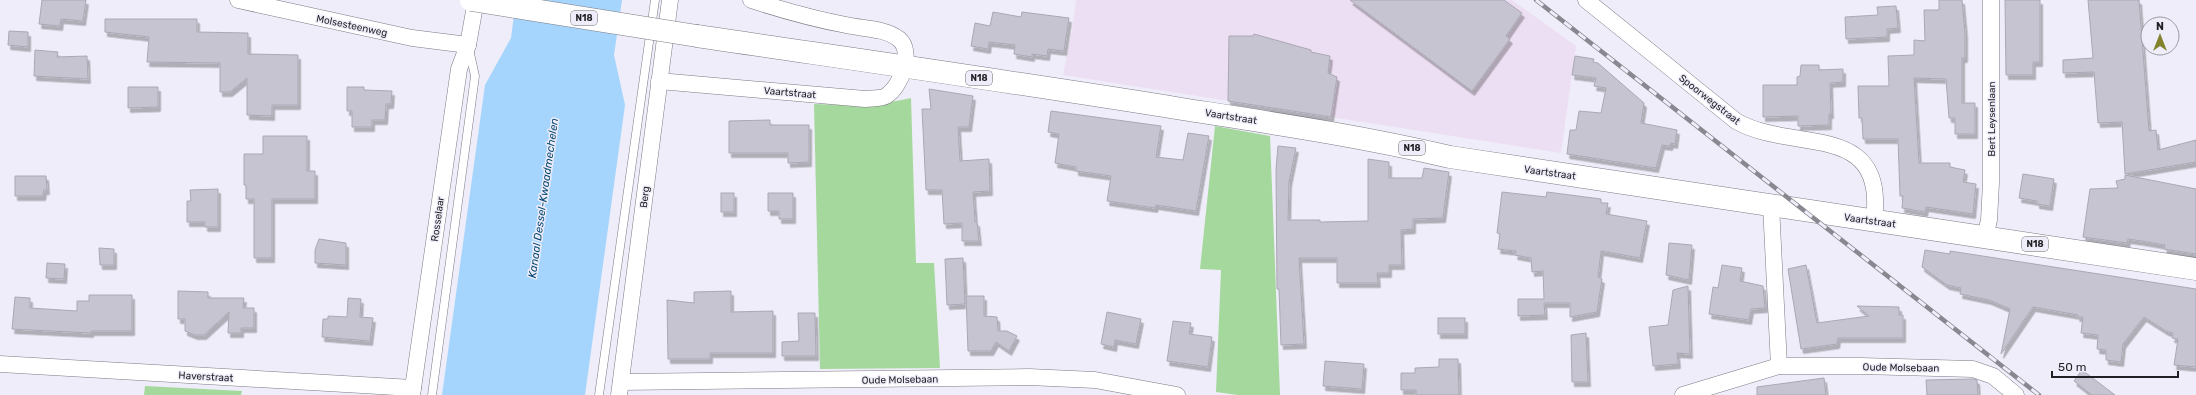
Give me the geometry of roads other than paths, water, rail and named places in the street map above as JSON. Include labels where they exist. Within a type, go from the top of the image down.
[{"type":"main road","name":"Vaartstraat","points":[[471,0],[905,68],[1053,88],[1380,140],[1450,157],[2196,269]]},
{"type":"street","name":"Molsesteenweg","points":[[238,0],[412,38],[468,45]]},
{"type":"street","name":"Rosselaar","points":[[412,391],[459,69],[468,45],[476,0]]},
{"type":"street","name":"Berg","points":[[620,388],[651,80],[670,0]]},
{"type":"street","name":"Vaartstraat","points":[[651,80],[865,99],[885,97],[897,87],[905,68],[904,50],[900,40],[885,32],[846,25],[751,0]]},
{"type":"street","name":"Spoorwegstraat","points":[[1586,0],[1736,121],[1751,130],[1832,145],[1858,156],[1865,165],[1874,185],[1876,201],[1874,220]]},
{"type":"street","name":"Bert Leysenlaan","points":[[1984,237],[1989,220],[1991,183],[1991,0]]},
{"type":"street","points":[[1771,205],[1779,366]]},
{"type":"street","name":"Haverstraat","points":[[0,364],[412,391]]},
{"type":"street","name":"Oude Molsebaan","points":[[1683,395],[1779,366],[1869,366],[1974,370],[1993,376],[2016,395]]},
{"type":"street","name":"Oude Molsebaan","points":[[620,388],[1029,377],[1094,380],[1177,395]]},
{"type":"lane","points":[[599,395],[651,80],[655,0]]},
{"type":"lane","points":[[432,395],[475,76],[468,45]]},
{"type":"water","name":"Kanaal Dessel-Kwaadmechelen","points":[[516,0],[622,0],[614,55],[625,105],[585,395],[442,395],[485,85],[511,38]]},
{"type":"railway","points":[[1536,0],[2039,395]]}]
